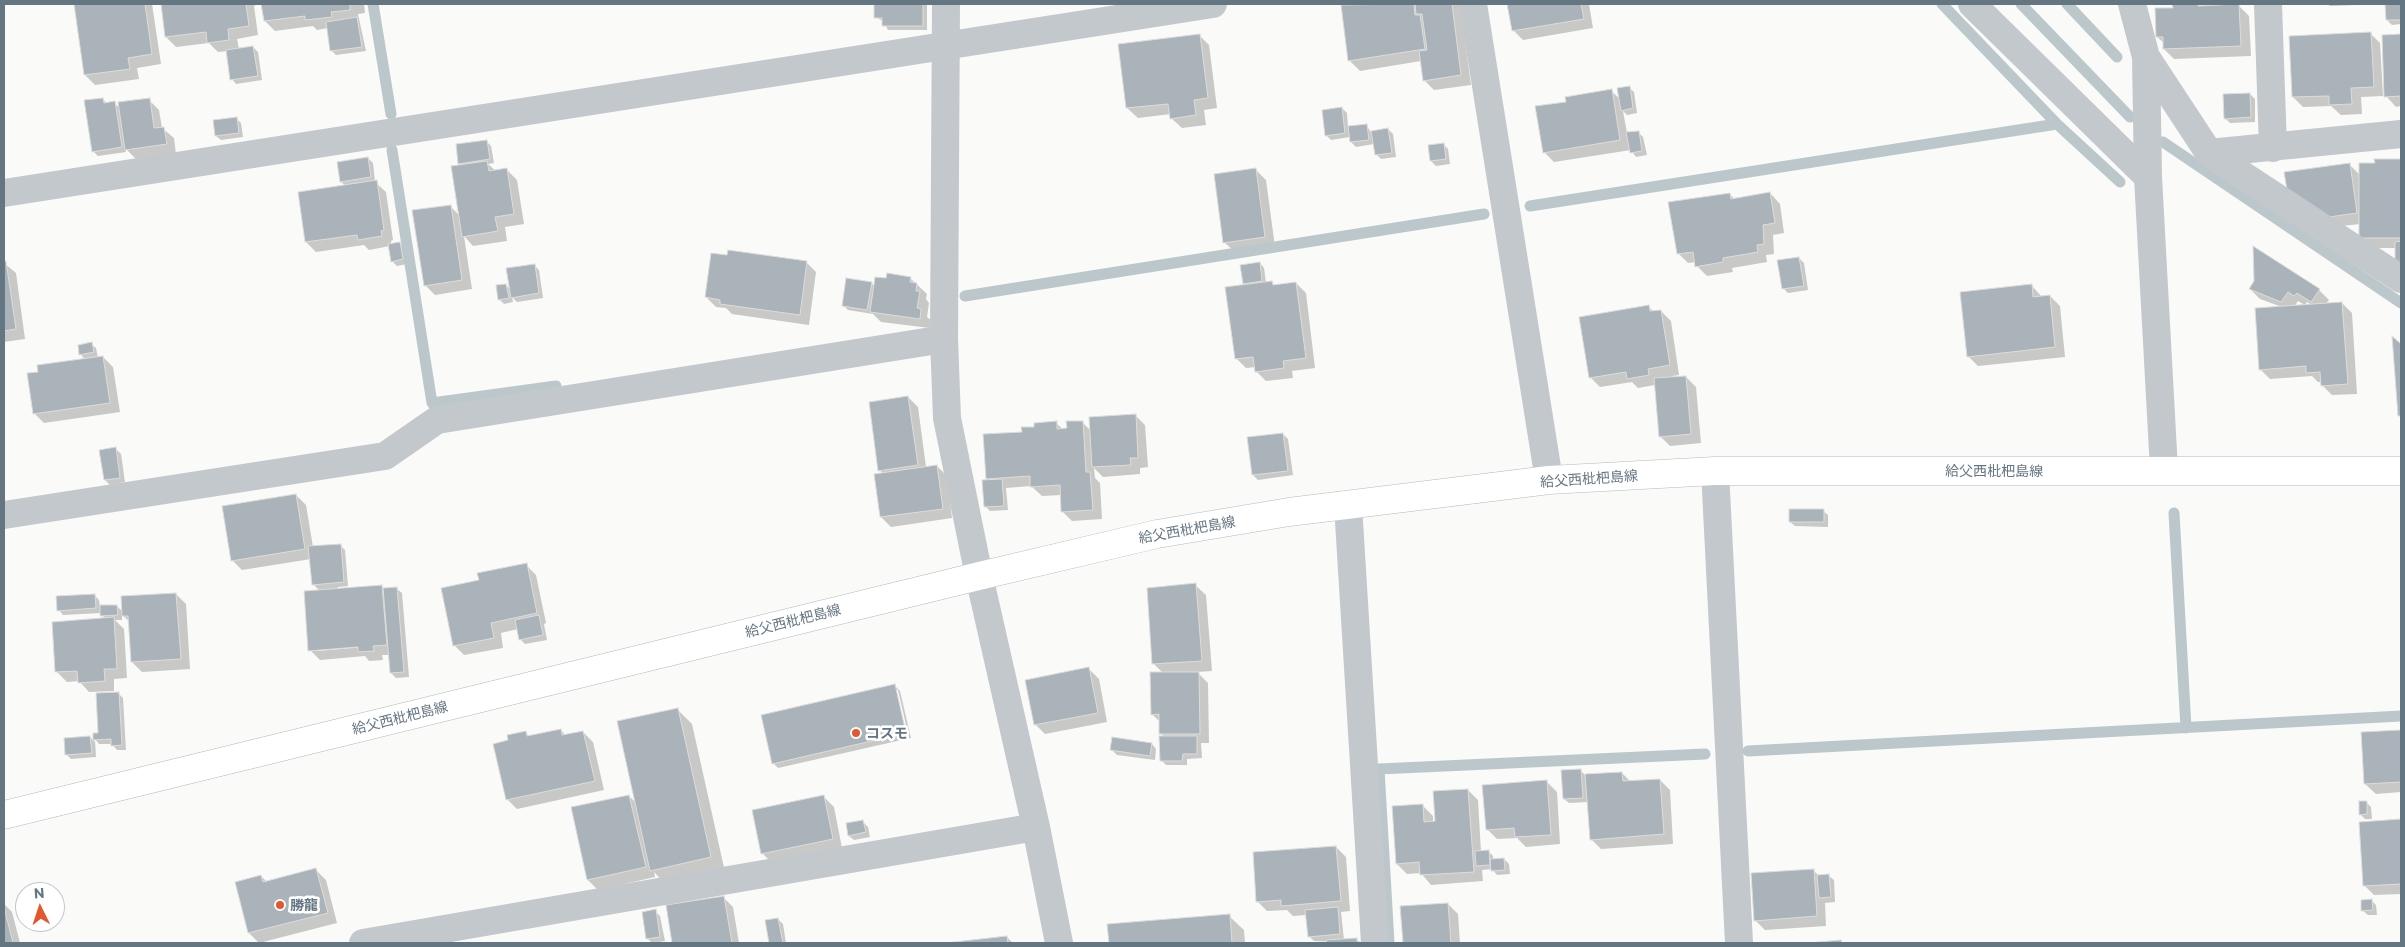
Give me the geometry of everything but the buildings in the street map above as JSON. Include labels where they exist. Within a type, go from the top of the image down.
[{"type":"main road","name":"給父西枇杷島線","points":[[4,815],[1157,534],[1289,512],[1549,480],[1715,471],[2401,470]]},
{"type":"street","points":[[946,4],[944,339],[947,418],[979,576],[1036,827],[1059,943]]},
{"type":"street","points":[[4,193],[1213,4]]},
{"type":"street","points":[[1473,4],[1549,480]]},
{"type":"street","points":[[1972,4],[2148,177]]},
{"type":"street","points":[[2132,4],[2146,57],[2148,177],[2164,470]]},
{"type":"street","points":[[2268,4],[2273,148]]},
{"type":"street","points":[[2146,57],[2209,153],[2401,279]]},
{"type":"street","points":[[2209,153],[2401,134]]},
{"type":"street","points":[[4,515],[385,456],[437,420],[944,339]]},
{"type":"street","points":[[1715,471],[1739,943]]},
{"type":"street","points":[[1348,505],[1375,943]]},
{"type":"street","points":[[362,943],[1036,827]]},
{"type":"waterway","points":[[373,4],[391,114]]},
{"type":"waterway","points":[[1942,4],[2057,124],[2120,182]]},
{"type":"waterway","points":[[2021,4],[2130,117]]},
{"type":"waterway","points":[[2067,4],[2117,57]]},
{"type":"waterway","points":[[1530,206],[2057,124]]},
{"type":"waterway","points":[[2163,142],[2401,303]]},
{"type":"waterway","points":[[392,150],[432,403],[556,386]]},
{"type":"waterway","points":[[965,296],[1484,214]]},
{"type":"waterway","points":[[2174,513],[2186,728]]},
{"type":"waterway","points":[[1748,751],[2401,716]]},
{"type":"waterway","points":[[1389,943],[1379,769],[1705,754]]},
{"type":"place","name":"コスモ","points":[[856,733]]},
{"type":"place","name":"勝龍","points":[[280,905]]}]
